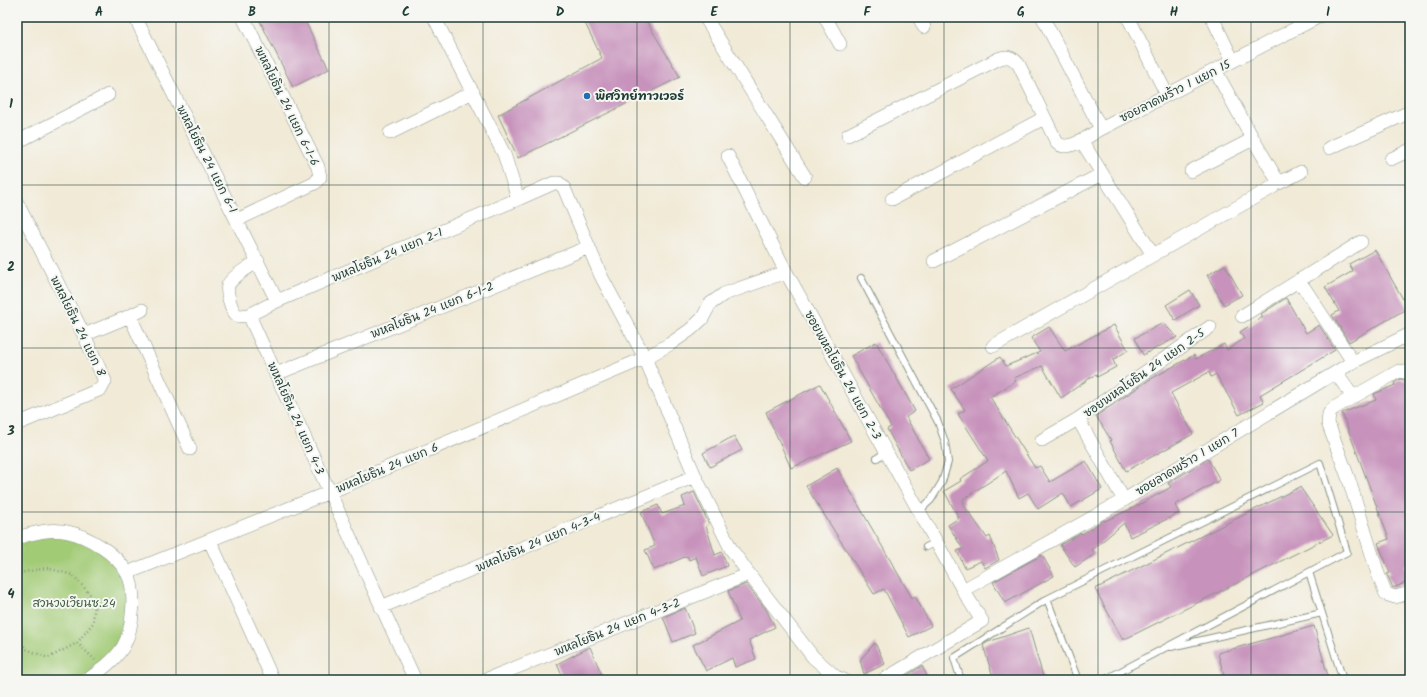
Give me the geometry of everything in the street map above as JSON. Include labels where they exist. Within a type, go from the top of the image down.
[{"type":"street","name":"พหลโยธิน 24 แยก 6-1","points":[[135,17],[277,301]]},
{"type":"street","name":"พหลโยธิน 24 แยก 6-1-6","points":[[237,220],[315,183],[320,177],[318,167],[243,17]]},
{"type":"street","points":[[705,17],[806,177]]},
{"type":"street","points":[[825,17],[840,44]]},
{"type":"street","points":[[1128,17],[1167,95]]},
{"type":"street","points":[[1212,17],[1232,61]]},
{"type":"street","name":"ซอยลาดพร้าว 1 แยก 15","points":[[1044,118],[1057,143],[1060,146],[1071,146],[1318,17]]},
{"type":"street","points":[[439,18],[473,92],[504,154],[510,168],[518,199]]},
{"type":"street","points":[[1043,18],[1101,129]]},
{"type":"street","points":[[848,135],[1002,57],[1015,59],[1044,118],[892,199]]},
{"type":"street","points":[[1215,70],[1279,183],[1301,172]]},
{"type":"street","points":[[390,133],[473,92]]},
{"type":"street","points":[[17,142],[108,95]]},
{"type":"street","points":[[1329,148],[1410,112]]},
{"type":"street","points":[[1191,171],[1253,139]]},
{"type":"street","points":[[1081,140],[1153,256]]},
{"type":"street","points":[[1391,159],[1410,150]]},
{"type":"street","name":"ซอยพหลโยธิน 24 แยก 2-3","points":[[728,156],[786,272],[881,455],[919,511],[931,544],[963,590],[982,621],[883,680]]},
{"type":"street","points":[[934,261],[1102,174]]},
{"type":"street","name":"พหลโยธิน 24 แยก 2-1","points":[[253,313],[277,301],[554,183],[559,183],[564,188],[601,276],[645,358],[695,476],[731,549],[813,657],[836,677],[844,680]]},
{"type":"street","points":[[993,346],[1274,186]]},
{"type":"street","name":"พหลโยธิน 24 แยก 8","points":[[17,203],[84,335],[105,381],[101,389],[17,424]]},
{"type":"street","points":[[1242,316],[1361,242]]},
{"type":"street","name":"พหลโยธิน 24 แยก 6-1-2","points":[[276,374],[589,247]]},
{"type":"street","points":[[253,313],[242,316],[237,315],[228,294],[228,286],[237,276],[258,261]]},
{"type":"street","name":"พหลโยธิน 24 แยก 6","points":[[128,573],[330,492],[645,358],[670,344],[690,330],[702,319],[710,304],[724,294],[786,272]]},
{"type":"street","points":[[1299,280],[1353,362]]},
{"type":"street","points":[[84,335],[142,310]]},
{"type":"street","name":"พหลโยธิน 24 แยก 4-3","points":[[253,313],[276,374],[415,680]]},
{"type":"street","points":[[130,316],[190,449]]},
{"type":"street","name":"ซอยพหลโยธิน 24 แยก 2-5","points":[[1042,440],[1078,419],[1210,327]]},
{"type":"street","name":"ซอยลาดพร้าว 1 แยก 7","points":[[963,590],[1124,500],[1353,362],[1410,334]]},
{"type":"street","points":[[1410,373],[1399,371],[1334,408],[1329,414],[1328,423],[1349,480],[1378,574],[1386,594],[1395,597],[1410,593]]},
{"type":"street","points":[[1336,373],[1353,397]]},
{"type":"street","name":"ซอยพหลโยธิน 24 แยก 2-5","points":[[1078,419],[1124,500]]},
{"type":"street","name":"พหลโยธิน 24 แยก 4-3-4","points":[[381,607],[695,476]]},
{"type":"street","points":[[17,538],[55,530],[68,531],[78,534],[92,540],[106,550],[128,573],[132,594],[131,623],[128,636],[123,647],[104,668],[87,680]]},
{"type":"street","points":[[210,541],[273,680]]},
{"type":"street","name":"พหลโยธิน 24 แยก 4-3-2","points":[[485,680],[749,574]]},
{"type":"lane","points":[[861,278],[938,422],[945,442],[948,462],[942,482],[932,500],[919,511]]},
{"type":"lane","points":[[961,680],[954,658],[1047,599],[1320,463],[1347,552],[1104,680]]},
{"type":"lane","points":[[1309,572],[1343,680]]},
{"type":"lane","points":[[1047,599],[1078,680]]},
{"type":"lane","points":[[1162,649],[1322,613]]},
{"type":"path","points":[[17,637],[26,649],[48,658],[77,643],[93,623],[94,600],[73,575],[47,568],[18,574]]},
{"type":"path","points":[[77,643],[104,668]]},
{"type":"green space","name":"สวนวงเวียนซ.24","points":[[39,532],[85,537],[119,563],[132,594],[129,631],[114,657],[86,680],[17,680],[17,539]]},
{"type":"building","points":[[258,17],[303,17],[329,69],[293,87]]},
{"type":"building","name":"พิศวิทย์ทาวเวอร์","points":[[582,17],[644,17],[680,77],[518,158],[498,115],[602,58]]},
{"type":"building","points":[[1375,250],[1408,308],[1349,342],[1332,315],[1339,311],[1325,287],[1353,271],[1349,264]]},
{"type":"building","points":[[1225,265],[1242,295],[1224,305],[1207,275]]},
{"type":"building","points":[[1190,290],[1199,305],[1175,320],[1166,305]]},
{"type":"building","points":[[1286,298],[1306,333],[1319,325],[1335,350],[1260,395],[1264,402],[1239,415],[1216,374],[1211,377],[1209,372],[1171,393],[1193,434],[1126,471],[1110,441],[1111,440],[1096,416],[1149,380],[1194,355],[1196,359],[1224,344],[1227,350],[1244,339],[1240,332],[1263,317],[1261,314]]},
{"type":"building","points":[[1163,323],[1177,337],[1143,355],[1135,338]]},
{"type":"building","points":[[1114,325],[1128,350],[1113,360],[1116,367],[1097,377],[1096,374],[1061,398],[1042,366],[1014,378],[1016,381],[990,397],[1035,468],[1040,466],[1050,482],[1086,461],[1102,489],[1071,507],[1063,493],[1038,509],[1028,493],[1019,498],[1006,471],[963,499],[963,504],[987,538],[990,536],[999,560],[985,568],[981,561],[965,568],[957,551],[963,549],[948,525],[959,518],[944,491],[961,481],[960,479],[988,461],[958,414],[965,410],[951,389],[1000,357],[1006,366],[1040,352],[1031,338],[1049,327],[1065,351]]},
{"type":"building","points":[[876,342],[915,411],[906,417],[929,459],[909,470],[887,429],[891,427],[851,356]]},
{"type":"building","points":[[1400,379],[1408,381],[1410,387],[1410,564],[1405,566],[1410,581],[1393,588],[1387,574],[1390,573],[1378,543],[1389,539],[1342,413],[1376,400],[1374,394],[1395,385],[1394,383]]},
{"type":"building","points":[[820,384],[851,441],[791,468],[766,412]]},
{"type":"building","points":[[734,436],[742,450],[710,467],[703,453]]},
{"type":"building","points":[[1208,459],[1220,480],[1175,505],[1179,513],[1130,537],[1124,523],[1092,550],[1095,554],[1075,567],[1060,545],[1081,533],[1082,534],[1104,520],[1105,521],[1137,506],[1171,487],[1168,483]]},
{"type":"building","points":[[837,468],[912,598],[915,596],[931,626],[909,637],[884,589],[874,594],[806,486]]},
{"type":"building","points":[[1300,487],[1333,535],[1123,640],[1095,589]]},
{"type":"building","points":[[694,492],[709,524],[706,526],[715,555],[722,552],[727,566],[703,576],[696,557],[689,560],[687,556],[654,570],[645,550],[655,546],[641,512],[658,505],[662,514],[685,506],[682,497]]},
{"type":"building","points":[[1042,555],[1054,576],[1005,603],[993,582]]},
{"type":"building","points":[[746,584],[766,609],[775,627],[749,640],[756,659],[735,667],[732,658],[706,671],[693,645],[740,621],[728,591]]},
{"type":"building","points":[[685,608],[695,633],[673,642],[663,617]]},
{"type":"building","points":[[1314,626],[1329,680],[1225,680],[1218,653]]},
{"type":"building","points":[[1029,628],[1044,680],[994,680],[983,645]]},
{"type":"building","points":[[875,643],[885,664],[864,674],[860,660]]},
{"type":"building","points":[[590,647],[604,680],[564,680],[557,664]]},
{"type":"building","points":[[922,666],[929,680],[899,680]]},
{"type":"place","name":"พิศวิทย์ทาวเวอร์","points":[[587,96]]}]
